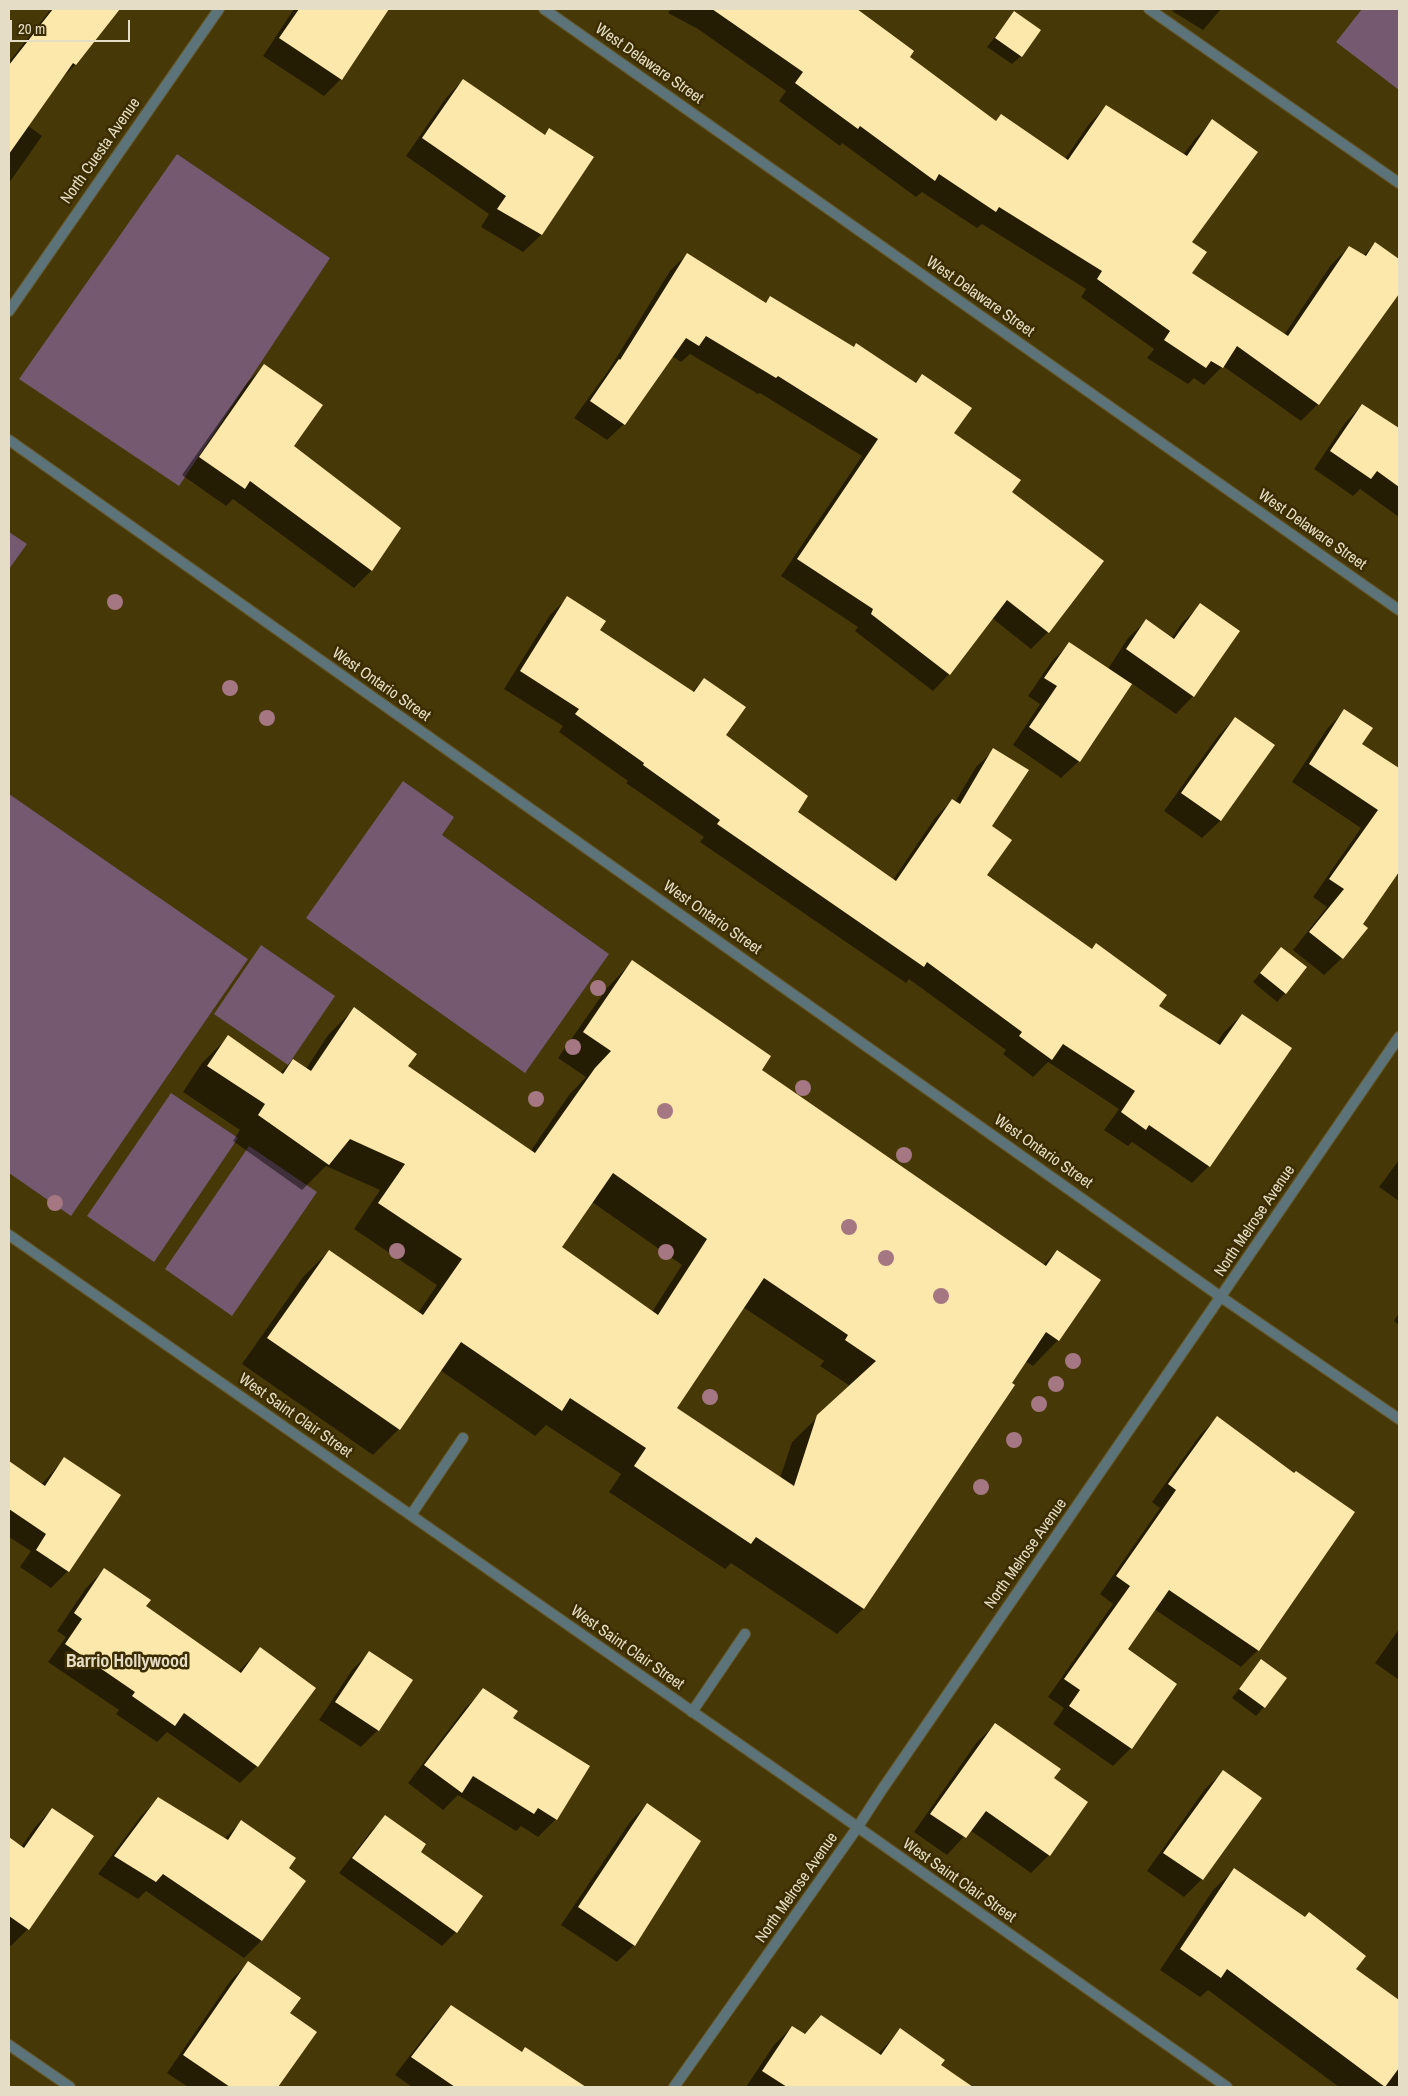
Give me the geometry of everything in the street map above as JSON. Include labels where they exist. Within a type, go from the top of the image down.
[{"type":"street","name":"North Cuesta Avenue","points":[[9,311],[219,9]]},
{"type":"street","name":"West Delaware Street","points":[[544,9],[1399,610]]},
{"type":"street","points":[[1149,9],[1399,183]]},
{"type":"street","name":"West Ontario Street","points":[[9,440],[1221,1297],[1399,1419]]},
{"type":"street","name":"North Melrose Avenue","points":[[674,2087],[857,1828],[881,1790],[1399,1037]]},
{"type":"street","name":"West Saint Clair Street","points":[[9,1235],[1227,2087]]},
{"type":"street","points":[[411,1516],[463,1438]]},
{"type":"street","points":[[692,1712],[745,1634]]},
{"type":"street","points":[[9,2044],[70,2087]]},
{"type":"shaded area","points":[[1362,9],[1399,9],[1399,90],[1336,42]]},
{"type":"shaded area","points":[[177,154],[330,258],[179,486],[19,379]]},
{"type":"shaded area","points":[[9,532],[27,544],[9,569]]},
{"type":"shaded area","points":[[403,781],[454,817],[442,835],[609,954],[525,1073],[306,918]]},
{"type":"shaded area","points":[[9,794],[248,959],[71,1216],[9,1173]]},
{"type":"shaded area","points":[[261,945],[335,996],[288,1065],[214,1014]]},
{"type":"shaded area","points":[[171,1093],[238,1138],[154,1262],[87,1216]]},
{"type":"shaded area","points":[[249,1146],[317,1192],[232,1316],[165,1269]]},
{"type":"building","points":[[53,9],[120,9],[76,65],[73,63],[9,154],[9,65]]},
{"type":"building","points":[[299,9],[389,9],[342,80],[279,38]]},
{"type":"building","points":[[712,9],[857,9],[914,51],[910,57],[996,121],[1001,114],[1068,160],[1106,105],[1187,156],[1212,119],[1258,152],[1192,242],[1207,252],[1192,273],[1288,336],[1349,246],[1366,256],[1375,242],[1399,259],[1399,294],[1319,405],[1237,346],[1223,368],[1211,361],[1206,368],[1164,340],[1170,331],[1097,279],[1102,271],[999,207],[996,212],[939,174],[935,181],[860,126],[858,129],[795,83],[803,72]]},
{"type":"building","points":[[1014,11],[1041,30],[1022,57],[995,38]]},
{"type":"building","points":[[463,79],[545,135],[549,128],[594,157],[542,235],[497,209],[506,196],[422,138]]},
{"type":"building","points":[[687,253],[766,303],[770,296],[854,347],[856,343],[916,383],[922,374],[972,408],[954,433],[1021,480],[1012,492],[1104,561],[1049,633],[1007,600],[950,675],[871,614],[873,609],[797,559],[878,439],[778,376],[776,378],[706,336],[699,346],[686,338],[625,425],[590,401],[620,360]]},
{"type":"building","points":[[264,364],[323,405],[294,446],[401,528],[372,571],[250,481],[245,489],[199,457]]},
{"type":"building","points":[[1362,404],[1399,428],[1399,487],[1377,471],[1371,479],[1330,451]]},
{"type":"building","points":[[567,596],[606,621],[600,630],[694,692],[704,678],[746,707],[726,735],[808,796],[798,812],[896,881],[952,799],[960,804],[993,748],[1029,770],[992,826],[1012,840],[987,875],[1092,949],[1096,943],[1167,995],[1159,1006],[1220,1045],[1242,1014],[1292,1048],[1210,1167],[1149,1125],[1146,1130],[1121,1112],[1135,1091],[1063,1044],[1052,1060],[1019,1036],[1022,1032],[927,962],[924,967],[717,824],[720,820],[575,714],[579,709],[520,671]]},
{"type":"building","points":[[1200,603],[1240,631],[1194,697],[1126,649],[1146,619],[1174,639]]},
{"type":"building","points":[[1069,642],[1132,684],[1080,762],[1029,727],[1057,686],[1044,678]]},
{"type":"building","points":[[1344,709],[1373,728],[1362,744],[1399,768],[1399,872],[1363,924],[1368,928],[1343,959],[1309,932],[1344,889],[1329,879],[1378,810],[1309,764]]},
{"type":"building","points":[[1235,717],[1275,745],[1221,821],[1181,793]]},
{"type":"building","points":[[1281,947],[1307,967],[1286,994],[1260,973]]},
{"type":"building","points":[[632,960],[771,1056],[762,1070],[1046,1266],[1057,1250],[1101,1280],[1059,1341],[1046,1332],[1012,1383],[1015,1385],[864,1609],[756,1537],[751,1544],[634,1466],[646,1448],[570,1398],[562,1411],[461,1342],[400,1430],[267,1338],[329,1250],[423,1315],[462,1259],[378,1203],[405,1164],[350,1139],[329,1165],[258,1115],[265,1104],[207,1066],[228,1035],[283,1074],[293,1059],[311,1071],[354,1007],[417,1054],[408,1066],[535,1153],[595,1068],[611,1051],[583,1032]],"holes":[[[613,1173],[707,1239],[658,1315],[562,1247]],[[764,1278],[848,1335],[845,1340],[876,1361],[817,1415],[794,1486],[677,1408]]]},
{"type":"building","points":[[1217,1416],[1294,1473],[1296,1471],[1355,1512],[1259,1651],[1169,1590],[1128,1649],[1177,1684],[1132,1749],[1069,1706],[1080,1690],[1064,1679],[1130,1586],[1116,1576],[1176,1490],[1168,1484]]},
{"type":"building","points":[[64,1457],[121,1495],[69,1572],[36,1550],[46,1534],[9,1509],[9,1461],[45,1486]]},
{"type":"building","points":[[104,1568],[151,1600],[146,1606],[241,1673],[260,1647],[316,1688],[258,1767],[184,1713],[175,1726],[132,1696],[135,1692],[65,1644],[82,1619],[74,1613]]},
{"type":"building","points":[[369,1651],[413,1680],[379,1731],[335,1702]]},
{"type":"building","points":[[1261,1659],[1287,1678],[1265,1708],[1239,1689]]},
{"type":"building","points":[[483,1688],[518,1711],[513,1718],[590,1766],[557,1820],[538,1808],[534,1814],[473,1776],[462,1793],[424,1765]]},
{"type":"building","points":[[995,1723],[1061,1769],[1054,1778],[1088,1802],[1050,1856],[986,1811],[966,1838],[930,1814]]},
{"type":"building","points":[[1223,1770],[1262,1798],[1203,1880],[1163,1853]]},
{"type":"building","points":[[158,1797],[228,1840],[241,1820],[296,1858],[289,1868],[306,1881],[262,1941],[163,1874],[156,1882],[114,1856]]},
{"type":"building","points":[[647,1803],[701,1841],[635,1946],[578,1907]]},
{"type":"building","points":[[52,1808],[94,1836],[29,1930],[9,1916],[9,1837],[24,1848]]},
{"type":"building","points":[[385,1815],[426,1844],[421,1852],[483,1896],[457,1933],[352,1858]]},
{"type":"building","points":[[1234,1868],[1305,1917],[1309,1912],[1366,1956],[1356,1969],[1399,2000],[1399,2068],[1385,2087],[1227,1969],[1221,1978],[1180,1949]]},
{"type":"building","points":[[248,1961],[301,1998],[290,2013],[317,2032],[278,2087],[230,2087],[183,2055]]},
{"type":"building","points":[[451,2005],[522,2052],[525,2047],[586,2087],[455,2087],[411,2057]]},
{"type":"building","points":[[821,2015],[881,2055],[900,2028],[945,2060],[941,2065],[973,2087],[787,2087],[762,2071],[792,2026],[805,2034]]},
{"type":"district","name":"Barrio Hollywood","points":[[127,1662]]}]
